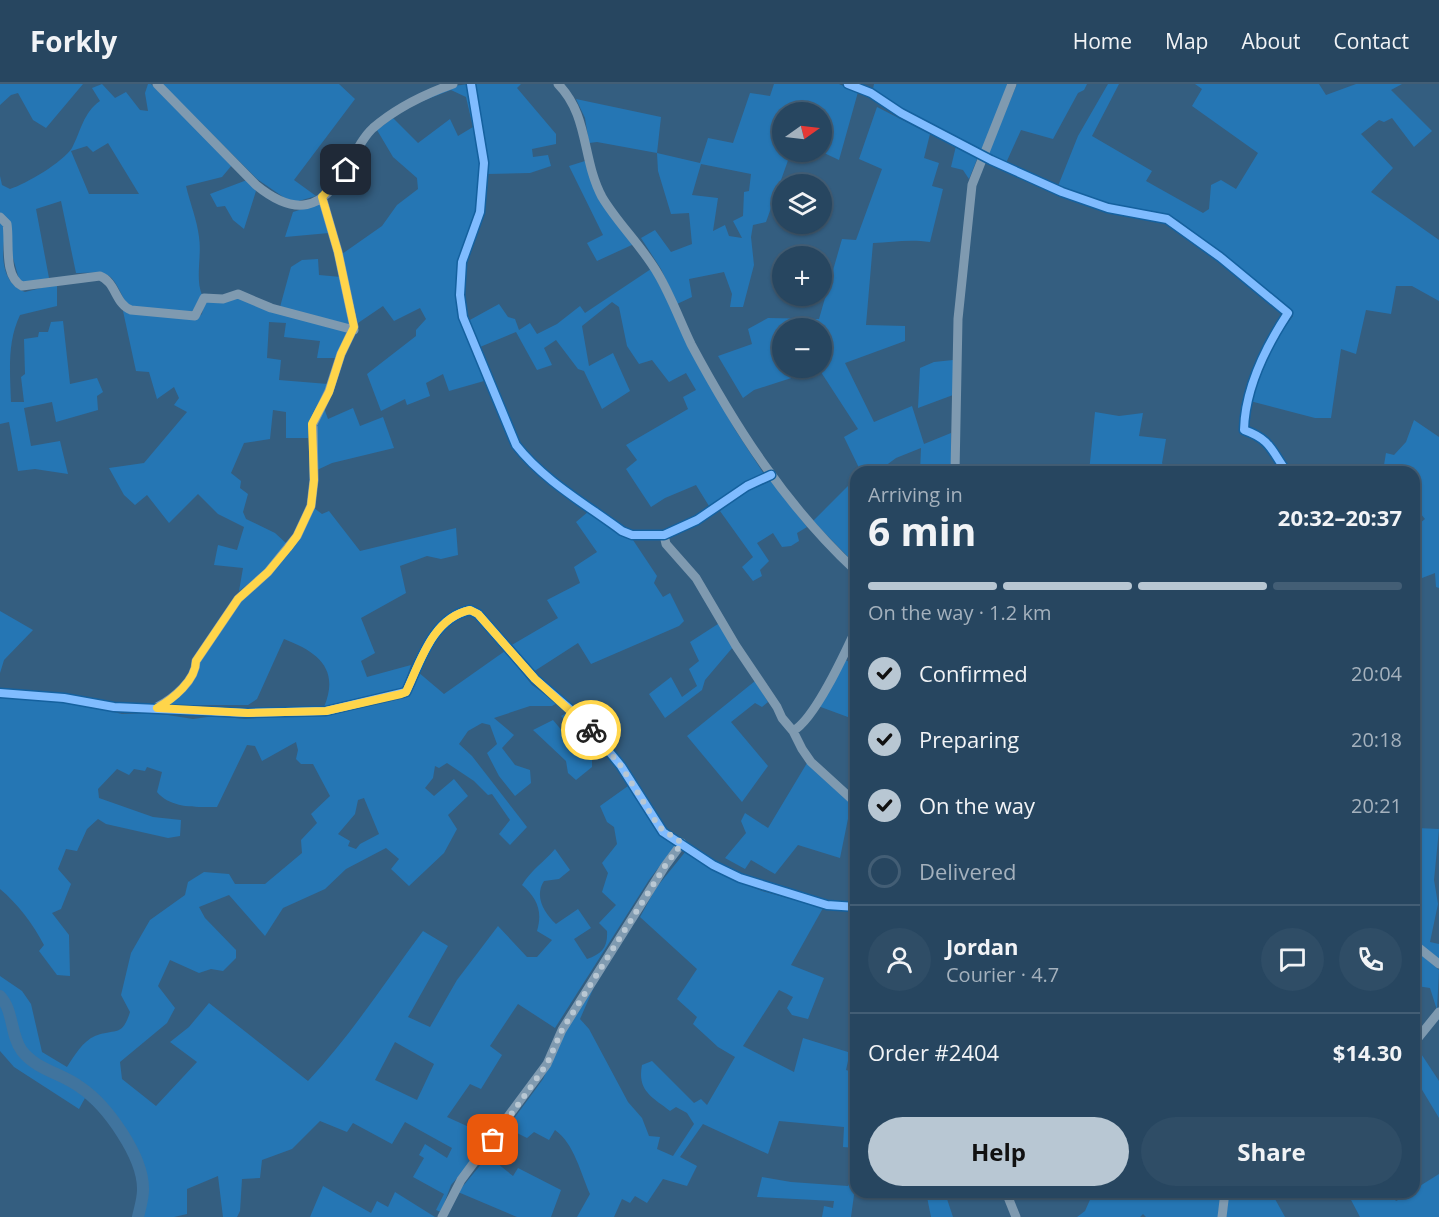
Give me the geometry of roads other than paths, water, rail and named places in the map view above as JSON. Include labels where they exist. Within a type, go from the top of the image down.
[{"type":"street","points":[[157,84],[272,198],[295,207],[322,197],[346,170],[371,129],[415,100],[453,84]]},
{"type":"street","points":[[471,84],[484,163],[480,212],[462,262],[460,295],[463,316],[516,445],[526,458],[622,531],[632,535],[664,535],[697,520],[747,486],[771,476]]},
{"type":"street","points":[[558,84],[576,107],[601,195],[651,261],[691,343],[738,428],[771,476],[823,538],[850,565]]},
{"type":"street","points":[[848,84],[871,93],[918,123],[983,156],[1087,202],[1167,219],[1220,256],[1288,313],[1267,348],[1247,398],[1244,430],[1260,436],[1268,443],[1283,466]]},
{"type":"street","points":[[955,466],[958,319],[971,193],[1012,84]]},
{"type":"street","points":[[157,708],[180,690],[196,670],[196,661],[238,599],[268,572],[301,528],[312,498],[312,424],[329,392],[341,354],[354,330],[354,315],[322,197]]},
{"type":"street","points":[[0,217],[7,224],[9,261],[15,281],[22,286],[100,276],[108,281],[124,308],[195,316],[204,298],[223,299],[238,294],[271,308],[354,330]]},
{"type":"street","points":[[664,535],[666,544],[696,578],[736,646],[811,762],[850,798]]},
{"type":"street","points":[[0,693],[64,698],[114,707],[248,713],[326,711],[406,692],[427,645],[443,626],[460,613],[473,611],[535,679],[585,722],[621,766],[659,827],[713,865],[763,887],[827,905],[850,907]]},
{"type":"street","points":[[793,731],[800,727],[816,704],[850,640]]},
{"type":"street","points":[[442,1217],[461,1180],[547,1064],[562,1030],[665,866],[682,843]]},
{"type":"street","points":[[1420,949],[1439,963]]},
{"type":"street","points":[[1420,1036],[1439,1012]]},
{"type":"street","points":[[1008,1198],[1016,1217]]},
{"type":"street","points":[[1222,1217],[1224,1198]]},
{"type":"waterway","points":[[0,996],[8,1009],[15,1038],[22,1051],[35,1063],[73,1082],[90,1095],[122,1133],[131,1148],[142,1177],[143,1193],[138,1217]]}]
